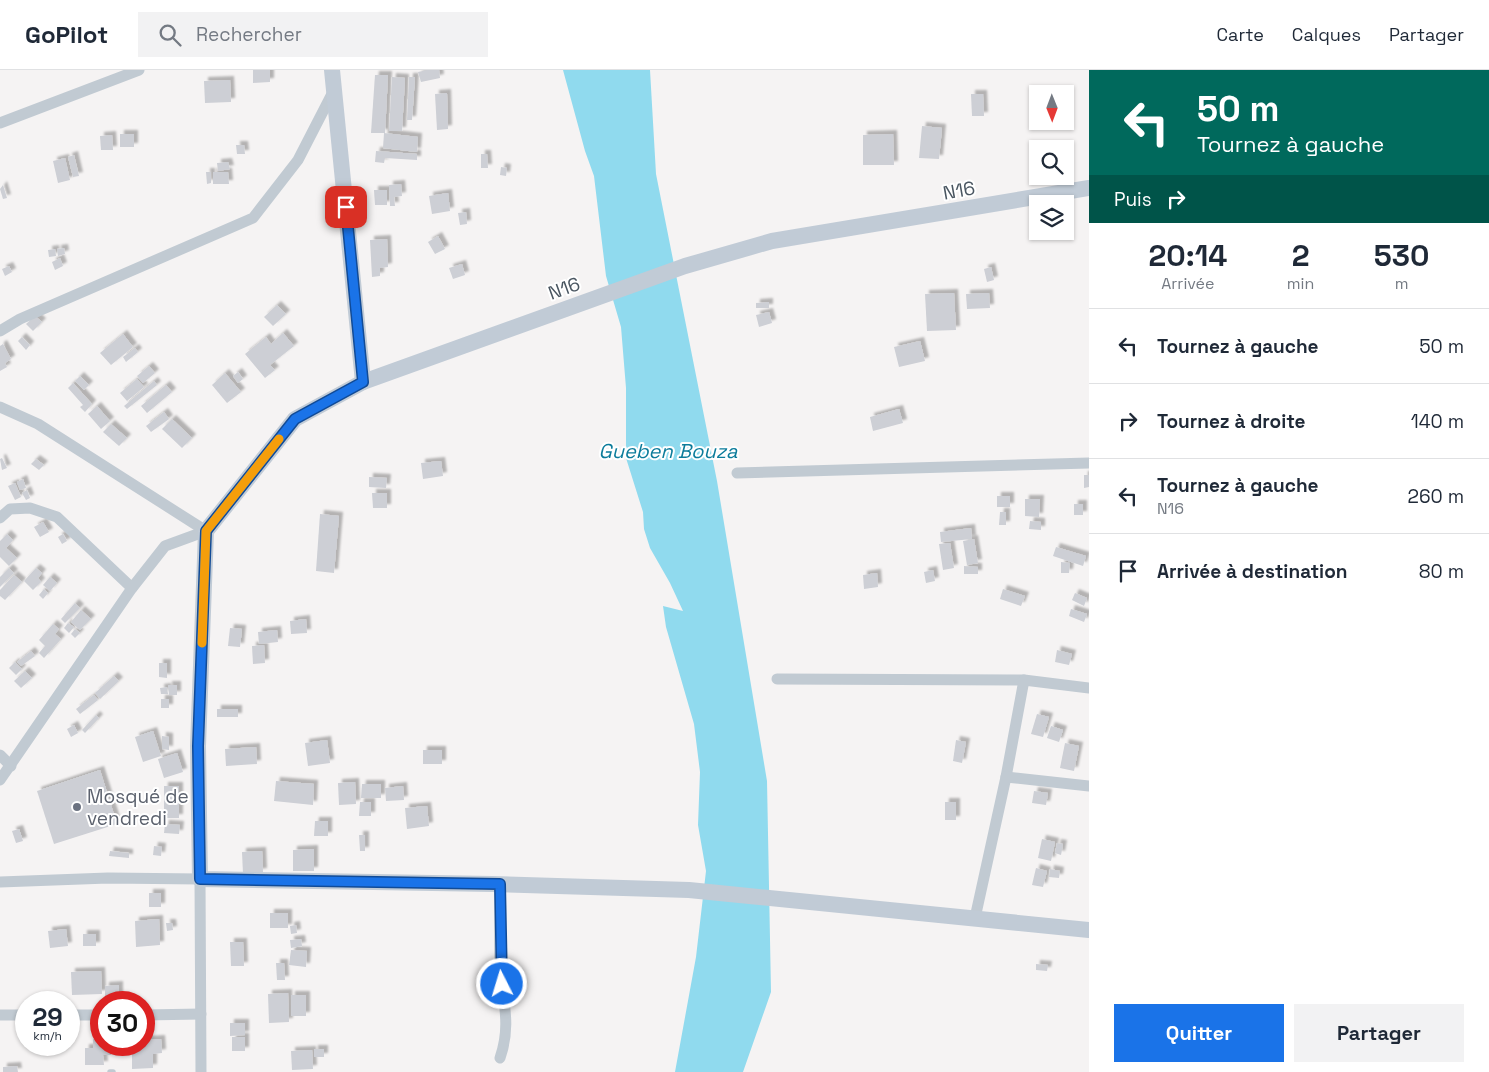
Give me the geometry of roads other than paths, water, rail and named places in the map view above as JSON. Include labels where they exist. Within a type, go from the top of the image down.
[{"type":"street","points":[[0,123],[139,70]]},
{"type":"street","points":[[332,70],[363,382]]},
{"type":"street","points":[[0,331],[20,319],[253,218],[298,160],[334,90]]},
{"type":"street","name":"N16","points":[[206,531],[295,419],[363,382],[685,266],[772,241],[1089,188]]},
{"type":"street","points":[[0,406],[38,424],[206,531]]},
{"type":"street","points":[[738,473],[1089,463]]},
{"type":"street","points":[[0,518],[10,509],[30,508],[58,517],[132,588]]},
{"type":"street","points":[[0,780],[12,766],[132,588],[166,546],[206,531]]},
{"type":"street","points":[[201,1072],[198,746],[206,531]]},
{"type":"street","points":[[777,679],[1024,680],[1089,688]]},
{"type":"street","points":[[975,918],[1006,777],[1024,680]]},
{"type":"street","points":[[0,755],[12,766]]},
{"type":"street","points":[[1006,777],[1089,786]]},
{"type":"street","points":[[0,882],[108,878],[200,879],[500,884],[689,890],[1089,930]]},
{"type":"street","points":[[500,884],[500,967],[506,1019],[506,1040],[500,1058]]},
{"type":"street","points":[[155,1014],[201,1014]]},
{"type":"street","points":[[0,1016],[15,1015]]},
{"type":"water","name":"Gueben Bouza","points":[[563,70],[650,70],[656,174],[717,481],[767,781],[771,992],[743,1072],[675,1072],[696,957],[706,871],[698,825],[700,772],[694,724],[666,627],[663,606],[683,611],[650,548],[644,529],[643,512],[626,458],[626,388],[621,327],[606,276],[594,176],[585,151]]},
{"type":"place","name":"Mosqué de vendredi","points":[[77,807]]}]
